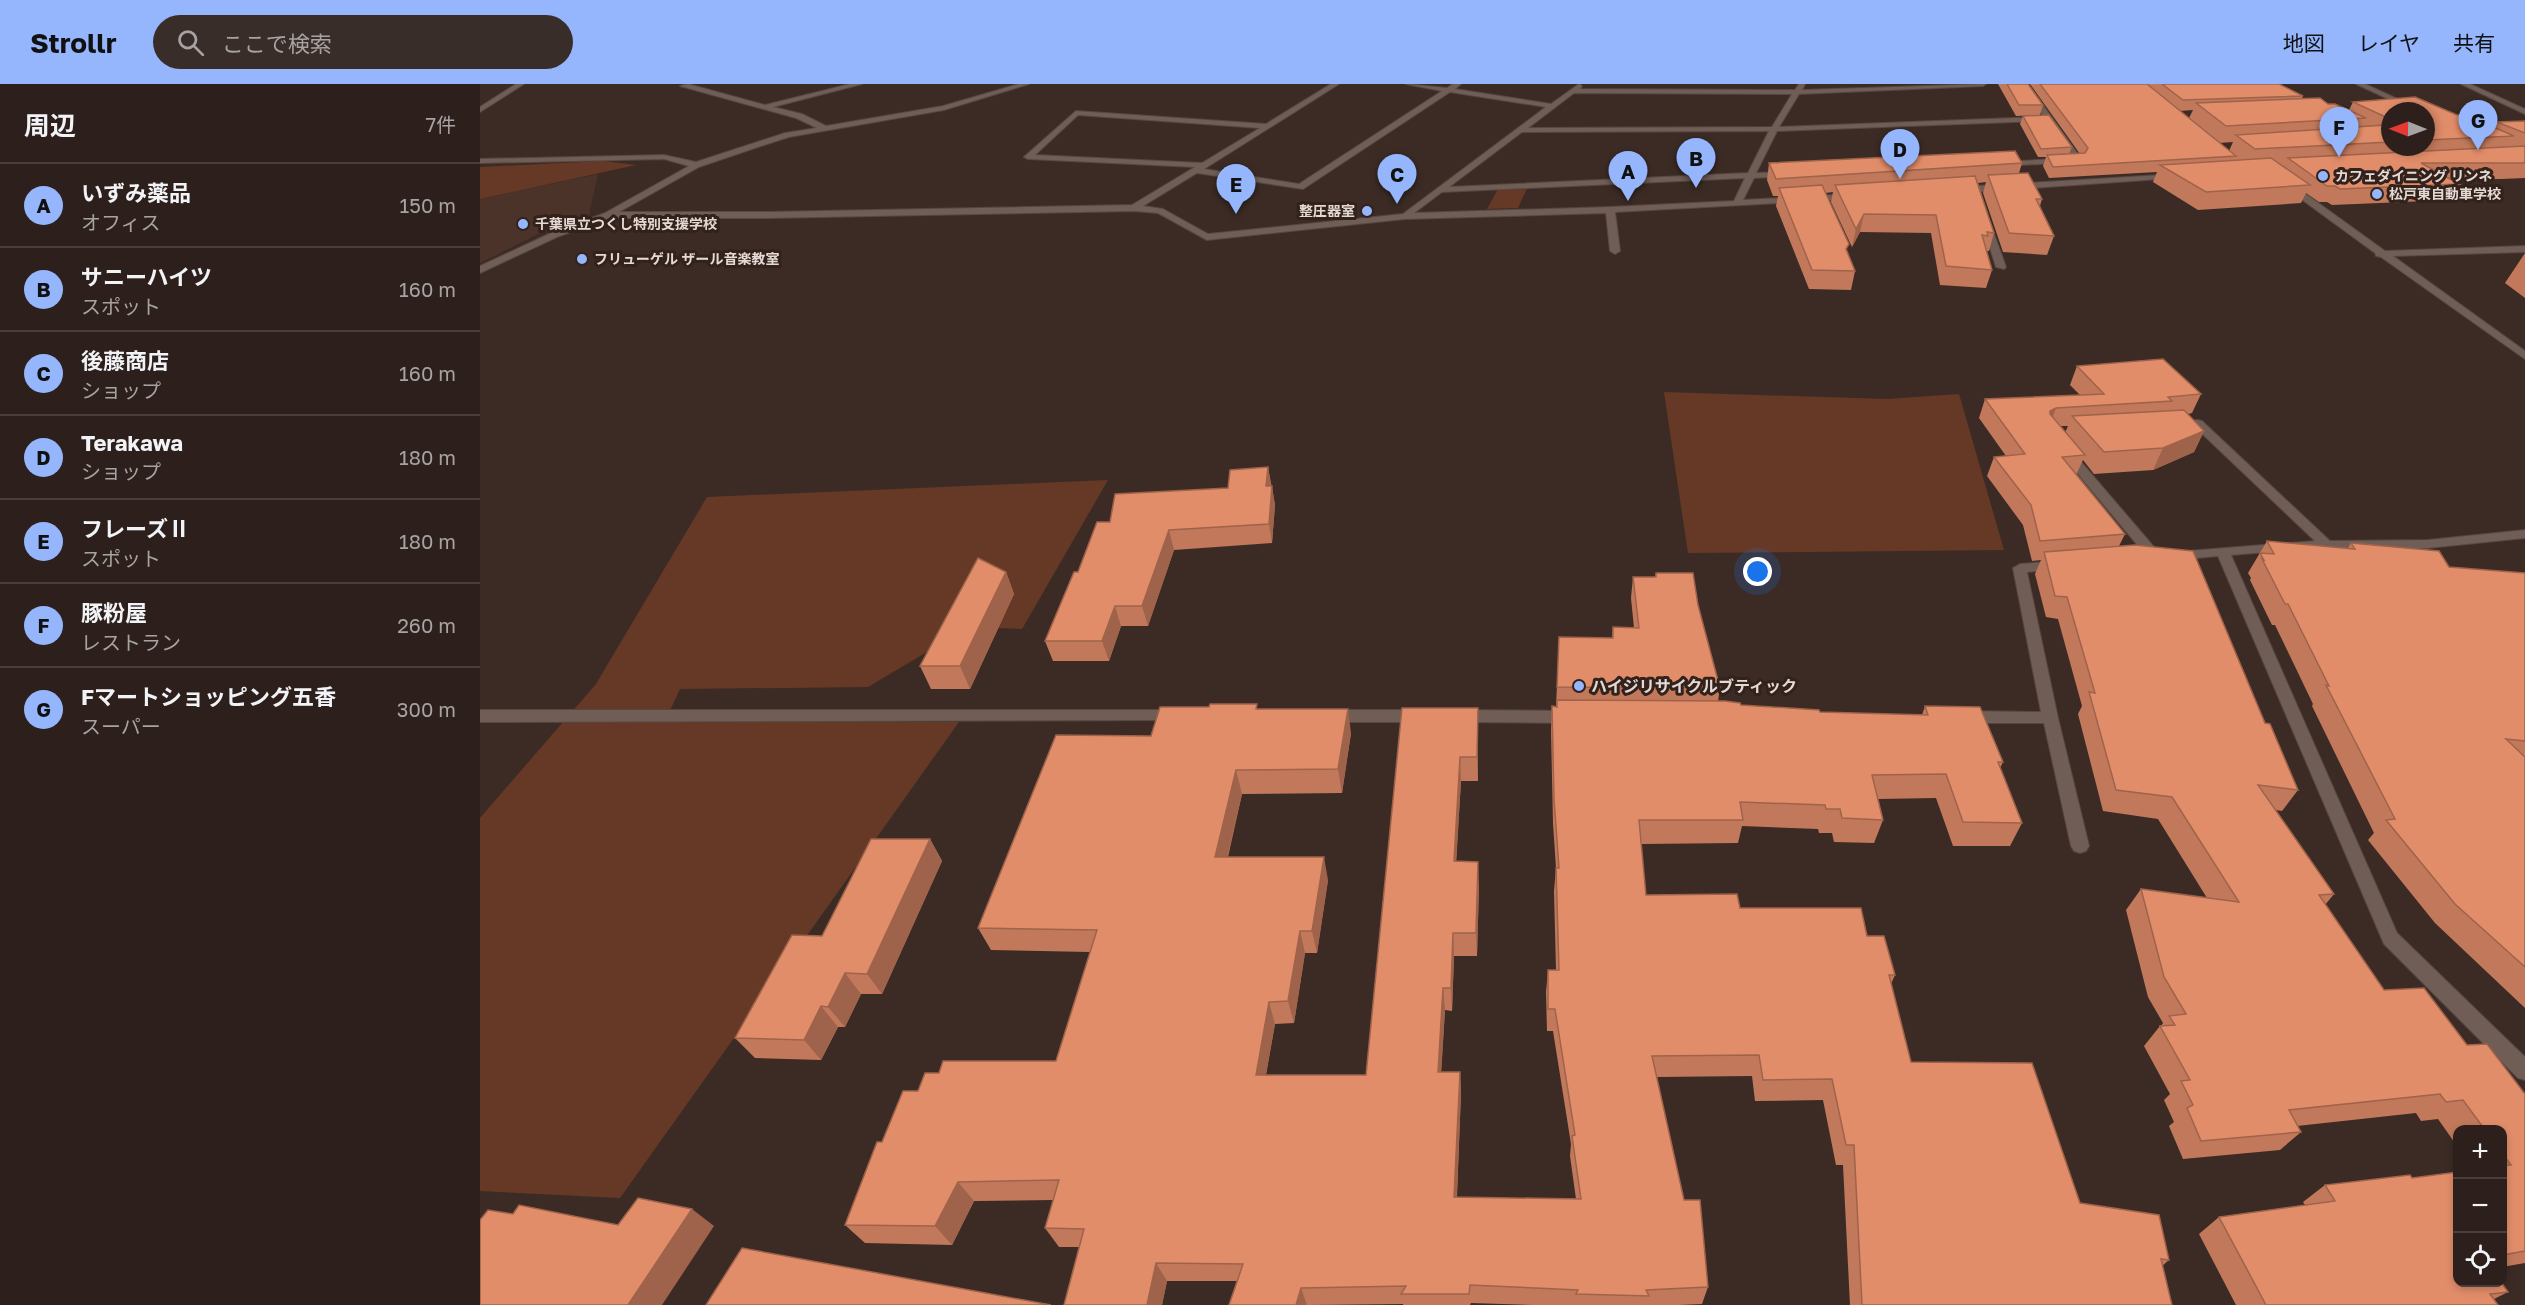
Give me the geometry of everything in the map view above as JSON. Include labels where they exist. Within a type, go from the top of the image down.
[{"type":"street","points":[[480,110],[521,84]]},
{"type":"street","points":[[685,84],[683,86],[799,116],[826,129]]},
{"type":"street","points":[[765,107],[859,84]]},
{"type":"street","points":[[480,270],[554,235],[608,215],[696,165],[788,135],[944,108],[1026,84]]},
{"type":"street","points":[[1134,208],[1336,84]]},
{"type":"street","points":[[1409,84],[1551,106]]},
{"type":"street","points":[[1268,126],[1076,113],[1028,157],[1201,168],[1300,188],[1458,84]]},
{"type":"street","points":[[1405,216],[1581,84]]},
{"type":"street","points":[[1572,91],[1983,84]]},
{"type":"street","points":[[1952,190],[1975,189],[2043,173],[2078,160],[2024,84]]},
{"type":"street","points":[[2359,84],[2400,102]]},
{"type":"street","points":[[2464,84],[2525,112]]},
{"type":"street","points":[[1737,203],[1774,129],[1800,88]]},
{"type":"street","points":[[1521,130],[1774,129],[2049,119]]},
{"type":"street","points":[[480,161],[646,156],[664,157],[696,165]]},
{"type":"street","points":[[1987,165],[2043,173],[2185,175]]},
{"type":"street","points":[[1439,190],[1798,173]]},
{"type":"street","points":[[2276,177],[2379,254],[2525,356]]},
{"type":"street","points":[[1975,189],[1979,200]]},
{"type":"street","points":[[608,215],[769,215],[1134,208],[1160,211],[1207,237],[1405,216],[1610,210],[1858,196]]},
{"type":"street","points":[[1823,198],[1828,209]]},
{"type":"street","points":[[1610,210],[1615,251]]},
{"type":"street","points":[[1983,211],[2001,267]]},
{"type":"street","points":[[2379,254],[2525,249]]},
{"type":"street","points":[[2164,425],[2198,423],[2328,545]]},
{"type":"street","points":[[2058,441],[2149,558],[2302,545],[2428,543],[2525,534]]},
{"type":"street","points":[[2223,552],[2390,938],[2525,1071]]},
{"type":"street","points":[[2076,564],[2020,568],[2050,718],[2080,846]]},
{"type":"street","points":[[480,717],[1197,715]]},
{"type":"street","points":[[1312,716],[1584,717]]},
{"type":"street","points":[[1954,717],[2050,718]]},
{"type":"shaded area","points":[[603,161],[636,165],[480,199],[480,167]]},
{"type":"shaded area","name":"千葉県立つくし特別支援学校","points":[[598,174],[589,215],[542,232],[480,263],[480,199]]},
{"type":"shaded area","points":[[1527,188],[1518,208],[1487,209],[1498,189]]},
{"type":"shaded area","points":[[1664,392],[1887,399],[1959,394],[2004,550],[1688,553]]},
{"type":"shaded area","points":[[1108,480],[1022,629],[969,627],[868,687],[680,689],[665,721],[959,722],[620,1198],[480,1191],[480,818],[596,684],[707,497]]},
{"type":"building","points":[[2007,84],[2028,84],[2043,105],[2019,105]]},
{"type":"building","points":[[2040,84],[2147,84],[2236,156],[2053,167],[2047,155],[2085,153],[2088,148]]},
{"type":"building","points":[[2162,84],[2279,84],[2303,96],[2183,100]]},
{"type":"building","points":[[2415,97],[2427,102],[2381,102],[2381,115],[2353,102]]},
{"type":"building","points":[[2320,98],[2328,104],[2335,104],[2366,118],[2226,126],[2196,103]]},
{"type":"building","points":[[2435,106],[2457,115],[2463,114],[2514,136],[2435,140]]},
{"type":"building","points":[[2049,115],[2072,147],[2041,149],[2023,116]]},
{"type":"building","points":[[2525,121],[2525,133],[2497,122]]},
{"type":"building","points":[[2381,125],[2381,142],[2255,149],[2236,135]]},
{"type":"building","points":[[2525,146],[2525,163],[2421,163],[2459,184],[2340,189],[2327,186],[2288,158],[2381,153],[2381,156],[2435,156],[2435,151]]},
{"type":"building","points":[[2015,151],[2022,163],[1776,179],[1769,163]]},
{"type":"building","points":[[2271,158],[2310,185],[2206,192],[2160,165]]},
{"type":"building","points":[[2028,173],[2042,199],[2036,199],[2054,236],[2009,233],[1988,175]]},
{"type":"building","points":[[1975,176],[1994,233],[1987,232],[1988,236],[1982,235],[1992,270],[1946,266],[1936,215],[1864,214],[1856,229],[1835,185]]},
{"type":"building","points":[[1822,185],[1849,244],[1846,249],[1855,271],[1812,270],[1779,188]]},
{"type":"building","points":[[2163,359],[2201,394],[2168,397],[2172,401],[2056,408],[2050,411],[2050,414],[2085,455],[2062,457],[2125,534],[2040,541],[2031,505],[1994,457],[2025,454],[1985,399],[2104,394],[2077,366]]},
{"type":"building","points":[[2184,410],[2204,431],[2163,448],[2104,452],[2072,416]]},
{"type":"building","points":[[1268,467],[1266,486],[1272,486],[1269,524],[1169,530],[1142,606],[1115,606],[1102,641],[1045,641],[1074,572],[1078,572],[1097,522],[1110,522],[1115,494],[1228,488],[1230,470]]},
{"type":"building","points":[[2267,541],[2355,549],[2351,543],[2439,551],[2449,567],[2525,573],[2525,741],[2506,739],[2525,757],[2525,967],[2455,904],[2386,820],[2395,819],[2326,685],[2329,686],[2288,604],[2285,604],[2262,559],[2264,560],[2260,553],[2274,554]]},
{"type":"building","points":[[2135,545],[2193,551],[2265,723],[2270,724],[2298,790],[2258,785],[2334,894],[2319,895],[2384,990],[2424,988],[2467,1045],[2487,1044],[2525,1094],[2525,1251],[2507,1254],[2507,1165],[2511,1165],[2507,1160],[2507,1125],[2481,1125],[2463,1100],[2446,1102],[2440,1094],[2289,1110],[2301,1132],[2201,1141],[2187,1108],[2193,1105],[2181,1081],[2190,1080],[2160,1026],[2175,1025],[2169,1016],[2186,1014],[2164,977],[2141,889],[2239,902],[2172,797],[2116,790],[2089,692],[2095,693],[2067,597],[2055,596],[2044,552]]},
{"type":"building","points":[[978,558],[1006,572],[960,666],[920,666]]},
{"type":"building","points":[[1656,573],[1693,573],[1698,605],[1720,688],[1557,687],[1559,637],[1613,638],[1613,627],[1639,628],[1633,577],[1656,577]]},
{"type":"building","points":[[1557,700],[1725,701],[1741,705],[1819,710],[1820,712],[1928,715],[1925,706],[1980,707],[2003,762],[1998,762],[2022,823],[1963,822],[1946,774],[1872,775],[1883,820],[1842,818],[1840,809],[1826,809],[1825,805],[1740,802],[1743,820],[1639,820],[1646,895],[1737,894],[1740,908],[1861,908],[1867,936],[1884,936],[1895,975],[1889,975],[1911,1062],[2032,1063],[2080,1203],[2159,1215],[2169,1260],[2161,1259],[2172,1305],[1862,1305],[1854,1145],[1846,1145],[1832,1079],[1763,1080],[1759,1055],[1652,1056],[1684,1200],[1700,1200],[1708,1287],[1646,1290],[1649,1296],[1576,1294],[1578,1290],[1470,1285],[1469,1294],[1401,1294],[1406,1286],[1301,1288],[1296,1305],[1229,1305],[1243,1264],[1156,1263],[1147,1305],[1064,1305],[1084,1229],[1045,1228],[1059,1180],[958,1182],[935,1226],[845,1225],[877,1142],[882,1142],[903,1091],[918,1091],[925,1073],[939,1073],[943,1061],[1056,1061],[1097,930],[978,928],[1056,735],[1151,736],[1160,707],[1209,707],[1210,704],[1257,704],[1256,709],[1348,709],[1338,769],[1236,770],[1215,857],[1324,857],[1312,931],[1300,931],[1288,1001],[1269,1002],[1256,1075],[1366,1075],[1402,708],[1478,708],[1477,757],[1460,757],[1454,861],[1478,862],[1476,933],[1453,933],[1451,988],[1443,988],[1438,1072],[1460,1072],[1454,1197],[1581,1199],[1572,1136],[1575,1135],[1555,1009],[1548,1009],[1548,970],[1559,970],[1556,868],[1559,868],[1554,799],[1552,706],[1557,707]]},
{"type":"building","points":[[871,839],[930,839],[867,974],[845,973],[828,1007],[821,1006],[804,1040],[735,1038],[792,935],[822,936]]},
{"type":"building","points":[[2453,1173],[2453,1287],[2504,1287],[2508,1292],[2490,1294],[2498,1305],[2266,1305],[2219,1217],[2335,1201],[2325,1185],[2410,1175],[2412,1178]]},
{"type":"building","points":[[638,1198],[692,1209],[628,1305],[480,1305],[480,1220],[488,1210],[513,1214],[519,1205],[618,1225]]},
{"type":"building","points":[[742,1248],[1051,1305],[706,1305]]},
{"type":"place","name":"Fマートショッピング五香","points":[[2478,150]]},
{"type":"place","name":"豚粉屋","points":[[2339,157]]},
{"type":"place","name":"カフェダイニング リンネ","points":[[2323,176]]},
{"type":"place","name":"Terakawa","points":[[1900,179]]},
{"type":"place","name":"サニーハイツ","points":[[1696,188]]},
{"type":"place","name":"松戸東自動車学校","points":[[2377,194]]},
{"type":"place","name":"いずみ薬品","points":[[1628,201]]},
{"type":"place","name":"後藤商店","points":[[1397,204]]},
{"type":"place","name":"整圧器室","points":[[1367,211]]},
{"type":"place","name":"フレーズⅡ","points":[[1236,214]]},
{"type":"place","name":"千葉県立つくし特別支援学校","points":[[523,224]]},
{"type":"place","name":"フリューゲル ザール音楽教室","points":[[582,259]]},
{"type":"place","name":"ハイジリサイクルブティック","points":[[1579,686]]}]
